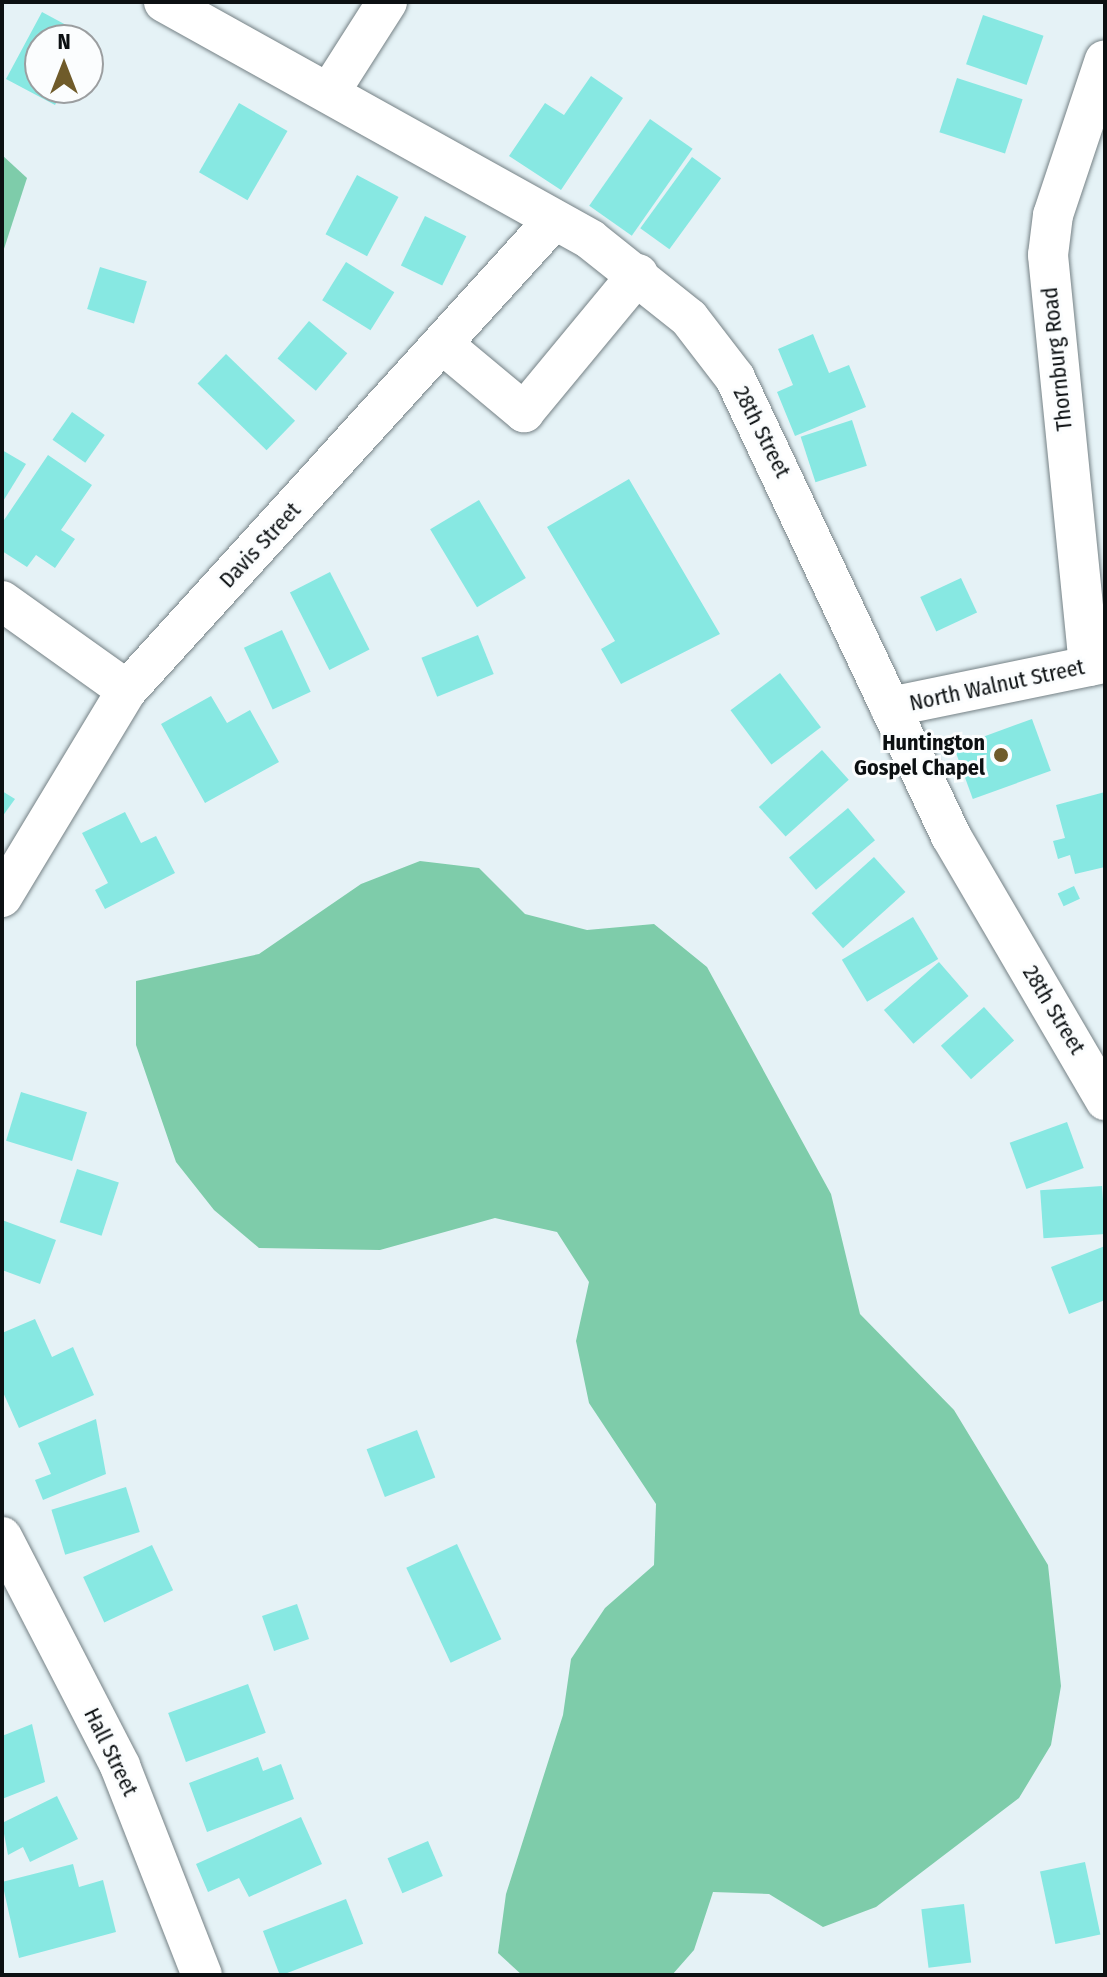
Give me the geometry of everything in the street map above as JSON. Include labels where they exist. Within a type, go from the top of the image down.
[{"type":"street","name":"28th Street","points":[[164,2],[554,220],[638,274],[689,318],[735,378],[951,836],[1105,1100]]},
{"type":"street","points":[[329,93],[387,2]]},
{"type":"street","name":"Thornburg Road","points":[[1097,664],[1048,255],[1053,215],[1105,60]]},
{"type":"street","name":"Davis Street","points":[[2,897],[127,690],[446,347],[554,220]]},
{"type":"street","points":[[446,347],[524,412],[638,274]]},
{"type":"street","points":[[2,601],[127,690]]},
{"type":"street","name":"North Walnut Street","points":[[890,707],[1097,664]]},
{"type":"street","name":"Hall Street","points":[[2,1537],[120,1766],[202,1975]]},
{"type":"green space","points":[[2,155],[27,178],[2,255]]},
{"type":"green space","points":[[420,861],[479,868],[525,914],[587,930],[654,924],[707,967],[831,1194],[860,1314],[954,1410],[1048,1565],[1061,1686],[1051,1745],[1019,1798],[876,1907],[823,1927],[769,1894],[713,1892],[694,1950],[672,1975],[522,1975],[498,1953],[506,1894],[563,1715],[571,1659],[605,1608],[654,1565],[656,1504],[589,1403],[576,1341],[589,1282],[557,1232],[495,1218],[380,1250],[259,1248],[214,1210],[176,1162],[136,1045],[136,981],[259,954],[361,884]]},
{"type":"building","points":[[42,12],[64,24],[36,24]]},
{"type":"building","points":[[983,15],[1044,36],[1027,85],[966,64]]},
{"type":"building","points":[[24,46],[24,89],[6,79]]},
{"type":"building","points":[[591,76],[623,98],[561,190],[509,156],[545,103],[564,115]]},
{"type":"building","points":[[957,78],[1023,99],[1005,154],[939,132]]},
{"type":"building","points":[[239,103],[287,131],[247,200],[199,172]]},
{"type":"building","points":[[650,119],[693,149],[632,236],[589,206]]},
{"type":"building","points":[[692,157],[721,178],[669,249],[640,228]]},
{"type":"building","points":[[357,175],[398,197],[367,256],[326,234]]},
{"type":"building","points":[[425,216],[466,236],[442,286],[401,265]]},
{"type":"building","points":[[346,262],[394,292],[370,330],[322,300]]},
{"type":"building","points":[[100,267],[147,281],[134,323],[87,309]]},
{"type":"building","points":[[309,321],[347,353],[316,391],[278,359]]},
{"type":"building","points":[[813,334],[829,373],[849,365],[866,407],[795,436],[777,392],[793,385],[778,349]]},
{"type":"building","points":[[226,354],[295,421],[267,450],[198,383]]},
{"type":"building","points":[[72,412],[105,435],[85,463],[52,440]]},
{"type":"building","points":[[852,420],[867,466],[815,482],[801,437]]},
{"type":"building","points":[[2,450],[26,464],[2,503]]},
{"type":"building","points":[[48,455],[92,485],[61,530],[75,539],[55,568],[36,555],[27,567],[2,551],[2,523]]},
{"type":"building","points":[[629,479],[720,634],[621,684],[601,649],[615,641],[547,527]]},
{"type":"building","points":[[479,500],[526,578],[477,607],[430,529]]},
{"type":"building","points":[[330,572],[369,650],[329,670],[290,592]]},
{"type":"building","points":[[961,578],[977,612],[936,631],[920,597]]},
{"type":"building","points":[[282,630],[311,692],[273,709],[244,648]]},
{"type":"building","points":[[478,635],[494,674],[437,697],[421,658]]},
{"type":"building","points":[[780,673],[821,727],[771,765],[730,710]]},
{"type":"building","points":[[211,696],[227,723],[250,710],[279,762],[205,803],[161,724]]},
{"type":"building","name":"Huntington Gospel Chapel","points":[[1032,719],[1051,771],[973,799],[954,747]]},
{"type":"building","points":[[822,750],[849,780],[786,837],[759,807]]},
{"type":"building","points":[[2,791],[15,799],[2,817]]},
{"type":"building","points":[[1105,792],[1105,867],[1075,874],[1070,855],[1058,859],[1053,841],[1065,838],[1056,805]]},
{"type":"building","points":[[848,808],[875,840],[816,890],[789,857]]},
{"type":"building","points":[[125,812],[141,843],[156,836],[175,873],[105,909],[95,890],[108,883],[82,833]]},
{"type":"building","points":[[874,857],[905,892],[843,948],[812,913]]},
{"type":"building","points":[[1074,886],[1080,899],[1064,906],[1058,894]]},
{"type":"building","points":[[913,917],[938,959],[867,1002],[842,960]]},
{"type":"building","points":[[939,962],[969,996],[913,1044],[884,1010]]},
{"type":"building","points":[[984,1007],[1014,1040],[971,1079],[941,1046]]},
{"type":"building","points":[[21,1092],[87,1112],[72,1161],[6,1141]]},
{"type":"building","points":[[1067,1122],[1084,1168],[1026,1189],[1010,1143]]},
{"type":"building","points":[[77,1169],[119,1183],[102,1236],[60,1222]]},
{"type":"building","points":[[1102,1186],[1105,1234],[1043,1238],[1040,1190]]},
{"type":"building","points":[[2,1220],[56,1240],[40,1284],[2,1270]]},
{"type":"building","points":[[1105,1246],[1105,1300],[1069,1314],[1051,1267]]},
{"type":"building","points":[[35,1319],[52,1357],[73,1347],[94,1395],[19,1428],[2,1390],[2,1333]]},
{"type":"building","points":[[96,1419],[106,1474],[43,1500],[35,1480],[51,1474],[38,1443]]},
{"type":"building","points":[[417,1430],[435,1478],[385,1497],[367,1449]]},
{"type":"building","points":[[126,1487],[140,1532],[65,1555],[51,1510]]},
{"type":"building","points":[[457,1544],[501,1639],[451,1663],[406,1568]]},
{"type":"building","points":[[152,1545],[173,1590],[104,1622],[83,1577]]},
{"type":"building","points":[[297,1604],[309,1639],[274,1651],[262,1616]]},
{"type":"building","points":[[248,1684],[266,1733],[186,1762],[168,1713]]},
{"type":"building","points":[[32,1724],[45,1782],[2,1799],[2,1736]]},
{"type":"building","points":[[258,1757],[263,1771],[281,1764],[294,1799],[207,1832],[189,1783]]},
{"type":"building","points":[[57,1796],[78,1839],[30,1862],[23,1847],[8,1855],[2,1823]]},
{"type":"building","points":[[301,1817],[322,1864],[249,1897],[239,1878],[208,1892],[196,1864]]},
{"type":"building","points":[[428,1841],[443,1876],[402,1893],[387,1858]]},
{"type":"building","points":[[1085,1862],[1100,1934],[1055,1944],[1040,1872]]},
{"type":"building","points":[[73,1864],[79,1887],[103,1880],[116,1932],[19,1958],[2,1882]]},
{"type":"building","points":[[346,1899],[363,1944],[280,1975],[263,1931]]},
{"type":"building","points":[[964,1904],[971,1963],[929,1968],[921,1909]]},
{"type":"place","name":"Huntington Gospel Chapel","points":[[1001,755]]}]
